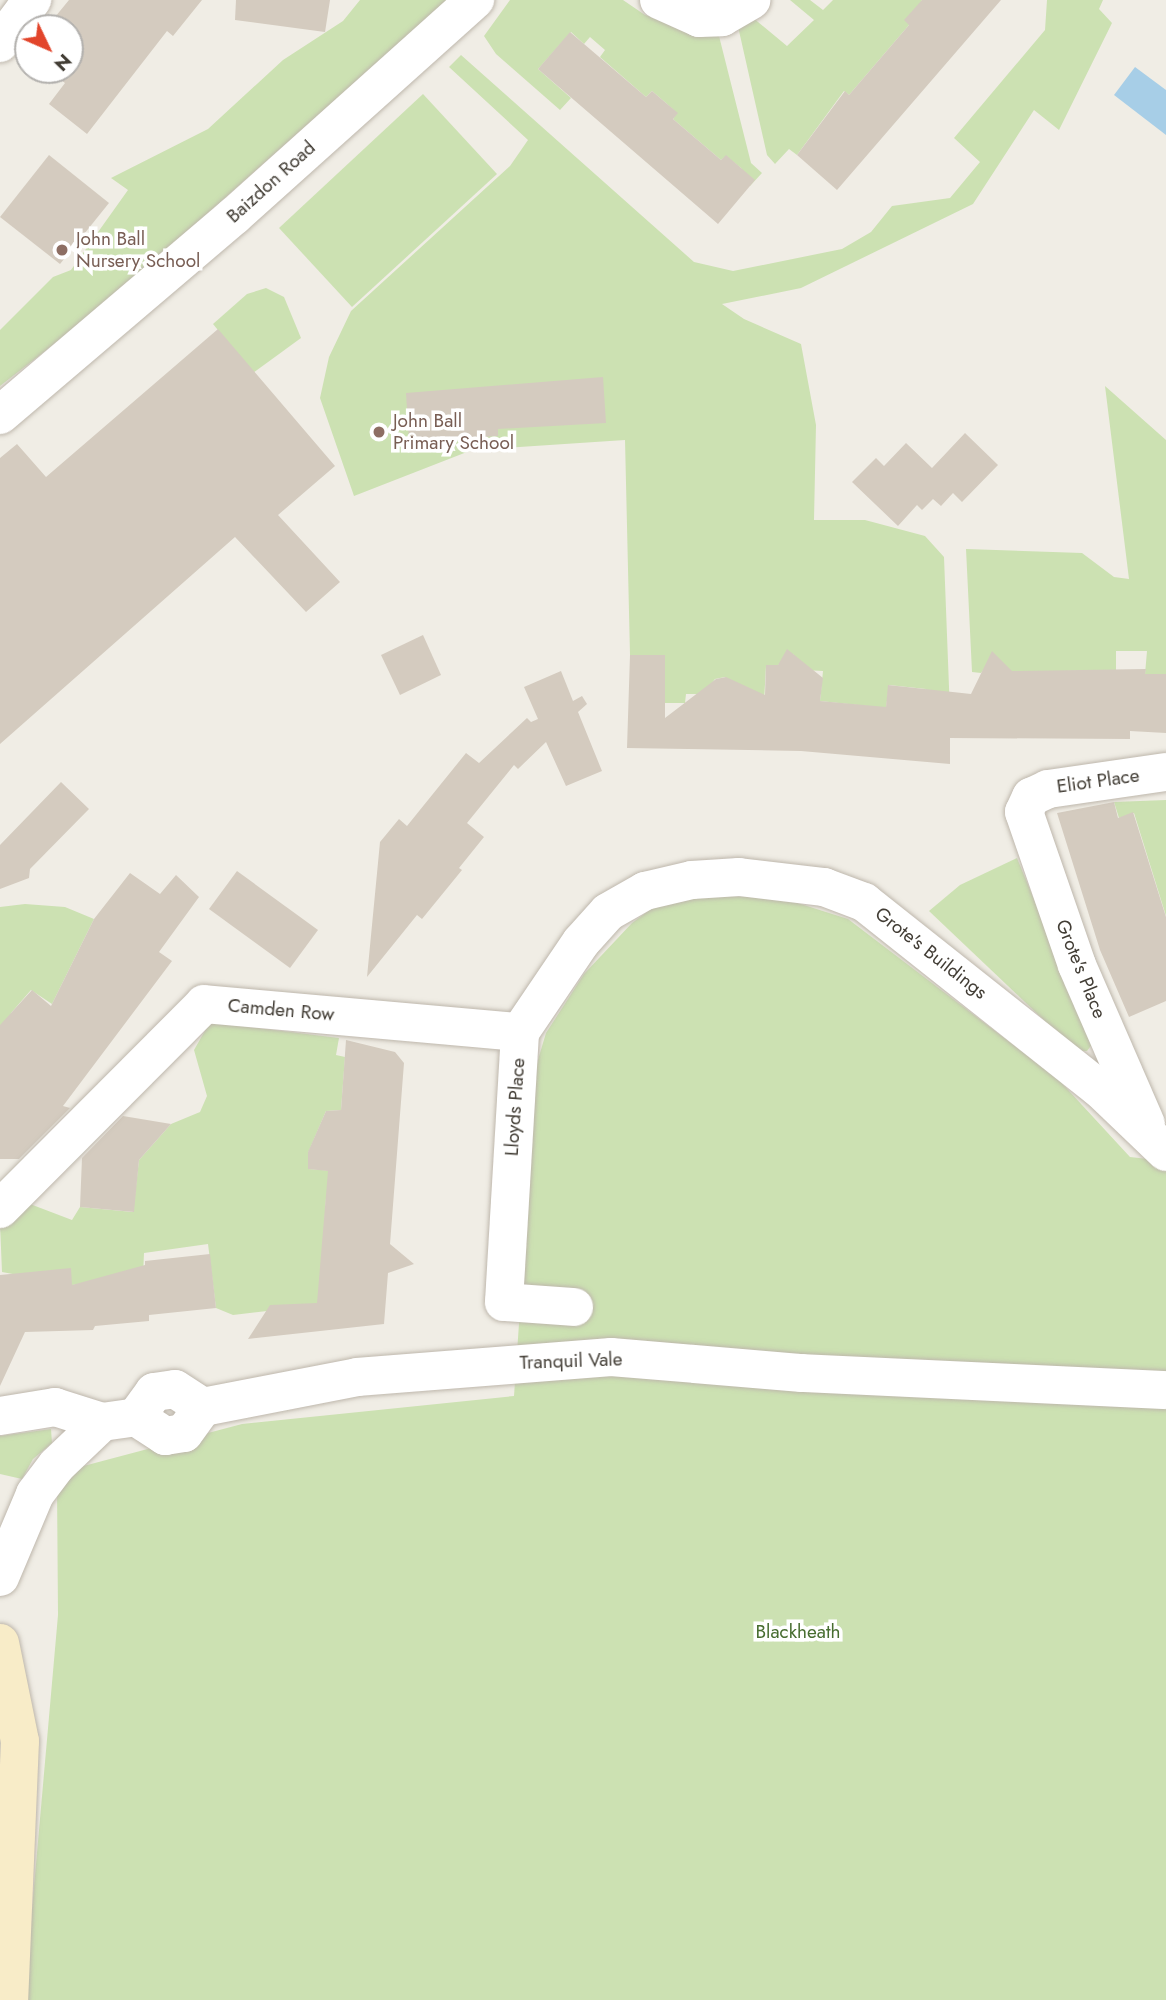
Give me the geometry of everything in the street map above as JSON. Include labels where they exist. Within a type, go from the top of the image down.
[{"type":"main road","points":[[0,1643],[20,1741],[9,2000]]},
{"type":"street","points":[[0,43],[32,0]]},
{"type":"street","name":"Baizdon Road","points":[[0,415],[224,225],[475,0]]},
{"type":"street","points":[[659,0],[699,18],[722,17],[752,0]]},
{"type":"street","name":"Eliot Place","points":[[1031,797],[1048,789],[1166,772]]},
{"type":"street","name":"Grote's Place","points":[[1031,797],[1024,812],[1077,965],[1159,1145]]},
{"type":"street","name":"Grote's Buildings","points":[[645,891],[692,880],[739,877],[824,887],[864,902],[1079,1072],[1159,1145]]},
{"type":"street","name":"Lloyds Place","points":[[574,1307],[504,1303],[520,1032],[581,942],[608,912],[645,891]]},
{"type":"street","name":"Camden Row","points":[[0,1209],[204,1004],[520,1032]]},
{"type":"street","name":"Tranquil Vale","points":[[119,1419],[164,1436],[184,1433],[203,1407],[357,1377],[598,1357],[802,1373],[1166,1390]]},
{"type":"street","points":[[0,1416],[55,1407],[119,1419]]},
{"type":"street","points":[[0,1577],[35,1494],[57,1465],[119,1419]]},
{"type":"green space","points":[[360,0],[448,0],[103,306],[0,386],[0,330],[53,277],[71,270],[128,190],[111,178],[208,129],[283,60],[343,21]]},
{"type":"green space","points":[[510,0],[623,0],[645,15],[719,36],[751,163],[762,173],[750,186],[741,168],[726,156],[721,160],[673,119],[677,113],[666,103],[652,91],[646,97],[600,57],[605,50],[590,37],[584,44],[571,32],[538,69],[571,98],[560,110],[496,54],[484,36]]},
{"type":"green space","points":[[790,0],[810,0],[823,10],[833,0],[922,0],[909,25],[849,95],[844,91],[797,155],[789,149],[775,164],[767,155],[737,22],[746,12],[787,46],[814,20]]},
{"type":"green space","points":[[1047,0],[1103,0],[1099,9],[1112,23],[1059,130],[1034,110],[973,204],[801,288],[722,304],[744,319],[801,344],[816,425],[814,520],[865,520],[925,536],[944,557],[950,713],[925,712],[926,689],[889,685],[886,708],[820,701],[823,671],[804,670],[793,654],[778,665],[766,666],[764,702],[725,677],[715,679],[703,694],[686,694],[685,703],[665,703],[665,656],[630,655],[625,440],[472,450],[354,496],[320,398],[329,357],[351,311],[510,166],[528,140],[449,67],[461,55],[694,262],[733,271],[842,249],[871,232],[892,206],[950,198],[980,162],[954,138],[1045,30]]},
{"type":"green space","points":[[423,94],[497,174],[352,307],[279,228]]},
{"type":"green space","points":[[266,288],[284,297],[301,338],[253,373],[213,324],[247,294]]},
{"type":"green space","points":[[1105,386],[1166,440],[1166,674],[1145,674],[1147,651],[1116,651],[1116,670],[1010,672],[989,662],[981,673],[972,672],[966,549],[1082,553],[1114,577],[1129,579]]},
{"type":"green space","points":[[1166,800],[1166,916],[1134,813],[1119,818],[1114,802]]},
{"type":"green space","points":[[1017,858],[1093,1043],[1087,1051],[1080,1051],[1047,1023],[929,911],[960,885]]},
{"type":"green space","name":"Blackheath","points":[[711,895],[785,899],[848,919],[1058,1079],[1130,1157],[1166,1161],[1166,2000],[24,2000],[58,1615],[57,1486],[76,1468],[242,1424],[514,1396],[537,1063],[546,1033],[584,974],[632,923],[655,906]]},
{"type":"green space","points":[[25,904],[65,907],[94,919],[52,1004],[31,990],[11,1013],[0,1055],[0,907]]},
{"type":"green space","points":[[210,1022],[339,1038],[336,1055],[345,1057],[341,1110],[326,1111],[308,1153],[309,1169],[346,1172],[326,1198],[319,1305],[233,1315],[216,1308],[208,1244],[144,1253],[143,1276],[72,1285],[2,1272],[0,1224],[30,1204],[72,1220],[80,1207],[133,1212],[139,1160],[171,1124],[200,1112],[207,1096],[194,1050]]},
{"type":"green space","points":[[51,1429],[52,1443],[33,1459],[22,1479],[0,1474],[0,1436]]},
{"type":"water","points":[[1135,67],[1166,90],[1166,135],[1114,95]]},
{"type":"building","points":[[69,0],[202,0],[173,36],[167,31],[87,134],[49,104],[64,84],[84,84],[84,14],[58,14]]},
{"type":"building","points":[[236,0],[330,0],[325,32],[235,20]]},
{"type":"building","points":[[922,0],[1001,0],[837,190],[797,155],[845,91],[849,95],[909,25],[904,20]]},
{"type":"building","points":[[570,32],[646,97],[652,91],[678,113],[673,119],[721,160],[726,155],[755,180],[718,224],[538,69]]},
{"type":"building","points":[[49,155],[109,203],[60,264],[0,217]]},
{"type":"building","points":[[218,329],[335,466],[278,515],[340,582],[306,612],[235,537],[0,744],[0,458],[17,444],[46,477]]},
{"type":"building","points":[[603,377],[606,423],[498,429],[498,436],[409,442],[406,393]]},
{"type":"building","points":[[965,433],[998,465],[962,502],[953,493],[941,506],[933,499],[922,510],[917,505],[898,526],[852,482],[876,458],[884,466],[906,443],[932,468]]},
{"type":"building","points":[[423,635],[441,675],[400,695],[381,655]]},
{"type":"building","points":[[787,649],[823,678],[820,701],[886,707],[888,685],[971,694],[992,651],[1012,671],[1146,669],[1145,674],[1166,674],[1166,733],[1130,731],[1130,739],[950,738],[950,764],[801,751],[627,748],[630,655],[665,655],[665,718],[716,679],[726,677],[765,695],[766,665],[778,665]]},
{"type":"building","points":[[561,671],[573,701],[582,696],[587,704],[578,712],[602,771],[566,786],[546,742],[518,769],[514,765],[467,823],[484,837],[459,868],[462,870],[422,919],[417,915],[367,977],[380,842],[399,819],[407,826],[466,753],[479,763],[527,718],[531,722],[538,719],[524,687]]},
{"type":"building","points":[[61,782],[89,809],[30,869],[29,878],[0,889],[0,845]]},
{"type":"building","points":[[1114,802],[1118,818],[1133,812],[1166,917],[1166,1001],[1129,1017],[1100,950],[1057,813]]},
{"type":"building","points":[[237,871],[318,930],[290,968],[209,909]]},
{"type":"building","points":[[130,873],[160,894],[176,875],[199,897],[159,952],[172,961],[63,1106],[70,1108],[19,1159],[0,1159],[0,1025],[32,990],[51,1006],[94,919]]},
{"type":"building","points":[[346,1040],[395,1052],[404,1063],[390,1244],[414,1264],[388,1273],[384,1324],[248,1339],[270,1305],[317,1303],[328,1171],[308,1169],[308,1152],[326,1111],[341,1110]]},
{"type":"building","points":[[123,1116],[171,1124],[139,1160],[134,1212],[80,1207],[82,1158]]},
{"type":"building","points":[[210,1254],[216,1308],[149,1315],[149,1321],[95,1326],[93,1330],[25,1332],[0,1386],[0,1275],[71,1268],[72,1285],[145,1265],[145,1261]]},
{"type":"place","name":"John Ball Nursery School","points":[[62,250]]},
{"type":"place","name":"John Ball Primary School","points":[[379,432]]}]
